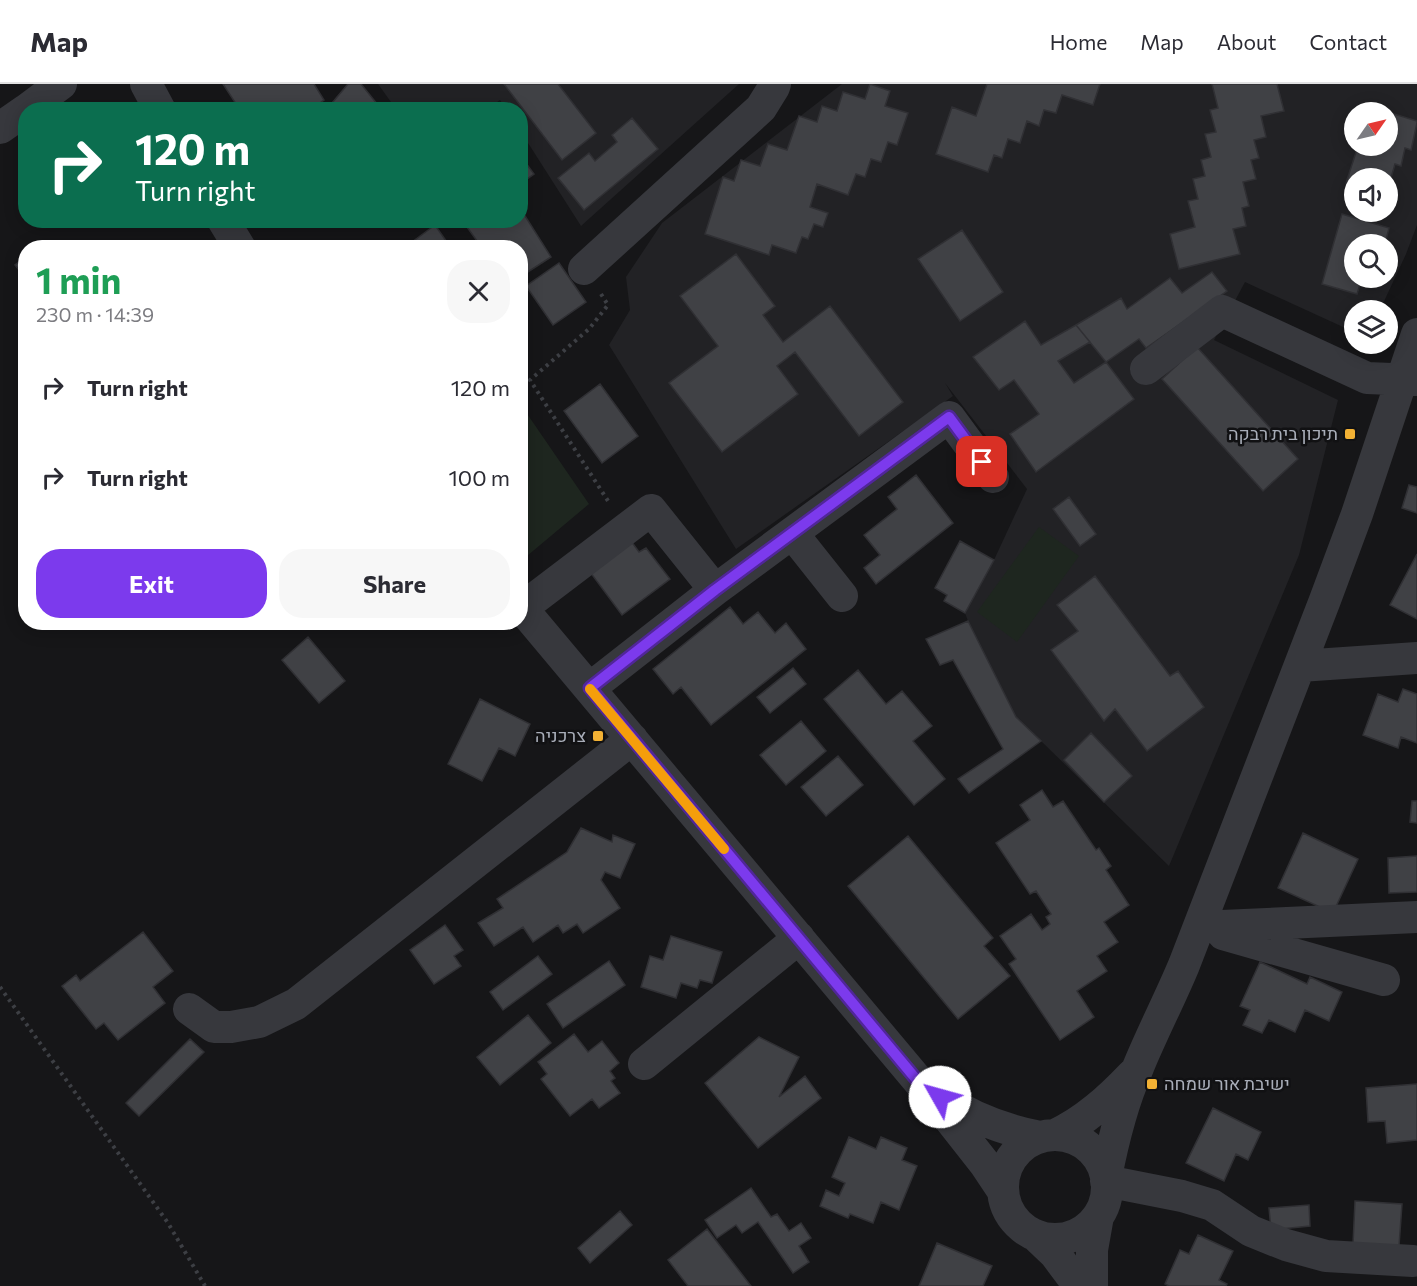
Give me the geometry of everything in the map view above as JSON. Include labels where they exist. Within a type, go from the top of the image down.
[{"type":"street","points":[[37,102],[61,84]]},
{"type":"street","points":[[146,84],[156,102]]},
{"type":"street","points":[[584,269],[760,108],[775,84]]},
{"type":"street","points":[[0,128],[18,116]]},
{"type":"street","points":[[1146,369],[1222,311],[1367,378],[1409,380]]},
{"type":"street","points":[[1137,1070],[1095,1110],[1069,1128],[1025,1143],[1011,1158],[1003,1177],[1006,1207],[1011,1216],[1026,1231],[1055,1240],[1074,1235],[1084,1230],[1098,1216],[1103,1207],[1106,1197],[1106,1179],[1119,1122],[1137,1070],[1169,1001],[1199,927],[1409,380],[1417,334]]},
{"type":"street","points":[[590,688],[715,590],[949,417],[993,477]]},
{"type":"street","points":[[528,602],[651,510],[715,590]]},
{"type":"street","points":[[792,533],[842,596]]},
{"type":"street","points":[[528,615],[964,1137],[1003,1191]]},
{"type":"street","points":[[1300,666],[1417,658]]},
{"type":"street","points":[[189,1009],[214,1027],[231,1027],[259,1022],[296,1004],[632,739]]},
{"type":"street","points":[[1199,927],[1417,917]]},
{"type":"street","points":[[1199,927],[1384,980]]},
{"type":"street","points":[[644,1064],[799,939]]},
{"type":"street","points":[[916,1079],[969,1114],[1003,1128],[1074,1138],[1091,1149],[1098,1158],[1106,1179]]},
{"type":"street","points":[[1106,1179],[1212,1205],[1251,1231],[1286,1245],[1326,1256],[1413,1261]]},
{"type":"street","points":[[1092,1286],[1092,1250],[1098,1216]]},
{"type":"street","points":[[1035,1235],[1055,1254],[1079,1286]]},
{"type":"path","points":[[584,269],[608,305],[589,329],[530,380],[626,529]]},
{"type":"path","points":[[0,987],[168,1223],[205,1286]]},
{"type":"shaded area","points":[[378,84],[739,84],[581,226],[528,143],[528,102],[501,102],[500,100],[497,102],[391,102]]},
{"type":"shaded area","points":[[842,84],[1417,84],[1417,225],[1398,271],[1398,234],[1344,234],[1344,288],[1390,288],[1385,300],[1344,300],[1344,327],[1245,282],[1214,340],[1338,400],[1299,555],[1169,866],[1016,717],[968,621],[965,613],[994,560],[1027,489],[945,383],[953,396],[736,549],[609,345],[630,310],[626,277],[662,223]]},
{"type":"shaded area","points":[[528,415],[589,504],[528,555]]},
{"type":"shaded area","points":[[1039,527],[1079,556],[1017,642],[977,612]]},
{"type":"building","points":[[223,84],[314,84],[324,100],[321,102],[235,102]]},
{"type":"building","points":[[348,84],[361,84],[376,102],[333,102]]},
{"type":"building","points":[[504,84],[558,84],[596,133],[562,160],[528,115],[528,102],[518,102]]},
{"type":"building","points":[[870,84],[890,91],[885,106],[908,113],[897,145],[888,142],[881,162],[871,159],[865,177],[856,174],[848,195],[817,184],[810,207],[828,213],[823,227],[814,224],[808,239],[802,237],[796,253],[772,245],[769,255],[705,234],[723,177],[734,181],[741,160],[760,166],[768,144],[787,150],[799,116],[817,122],[822,106],[837,111],[843,92],[865,99]]},
{"type":"building","points":[[987,84],[1100,84],[1093,105],[1062,95],[1056,113],[1044,110],[1039,126],[1027,121],[1020,143],[1008,139],[1002,158],[994,155],[988,172],[936,154],[952,107],[976,116]]},
{"type":"building","points":[[1212,84],[1277,84],[1284,111],[1261,116],[1266,137],[1254,140],[1259,158],[1251,160],[1256,179],[1243,182],[1249,206],[1242,208],[1246,226],[1233,229],[1240,254],[1179,269],[1170,234],[1195,227],[1188,201],[1198,199],[1193,179],[1205,176],[1201,160],[1211,157],[1205,134],[1216,132],[1210,110],[1218,108]]},
{"type":"building","points":[[1398,115],[1417,121],[1411,150],[1405,148],[1401,166],[1395,164],[1394,168],[1351,168],[1355,156],[1398,156]]},
{"type":"building","points":[[632,118],[658,149],[584,210],[558,178],[589,153],[595,161],[617,142],[612,135]]},
{"type":"building","points":[[528,166],[534,174],[528,178]]},
{"type":"building","points":[[1342,214],[1344,222],[1369,222],[1389,228],[1388,234],[1344,234],[1344,288],[1359,288],[1357,294],[1322,284]]},
{"type":"building","points":[[528,221],[551,257],[528,272],[528,240],[476,240],[468,228],[528,228]]},
{"type":"building","points":[[431,228],[437,228],[445,240],[415,240]]},
{"type":"building","points":[[962,230],[1003,292],[960,321],[918,259]]},
{"type":"building","points":[[736,254],[775,306],[763,315],[783,342],[830,306],[903,402],[859,436],[795,352],[777,366],[798,394],[722,452],[669,383],[718,346],[680,296]]},
{"type":"building","points":[[559,263],[586,302],[553,325],[528,289],[528,285]]},
{"type":"building","points":[[1212,272],[1227,291],[1146,348],[1139,339],[1106,362],[1076,325],[1121,298],[1127,309],[1170,278],[1182,293]]},
{"type":"building","points":[[1025,321],[1041,345],[1076,325],[1090,342],[1058,361],[1074,383],[1106,362],[1134,399],[1036,472],[1010,434],[1039,414],[1014,380],[999,390],[973,357]]},
{"type":"building","points":[[1197,347],[1298,459],[1263,491],[1162,379]]},
{"type":"building","points":[[600,384],[638,436],[602,463],[564,411]]},
{"type":"building","points":[[916,475],[953,523],[876,584],[864,568],[880,555],[864,535],[897,509],[888,497]]},
{"type":"building","points":[[1409,485],[1417,487],[1417,513],[1402,508]]},
{"type":"building","points":[[1069,497],[1096,534],[1080,546],[1053,509]]},
{"type":"building","points":[[631,541],[639,552],[646,548],[670,579],[622,615],[590,572]]},
{"type":"building","points":[[960,541],[994,560],[965,613],[944,601],[947,595],[935,588]]},
{"type":"building","points":[[1417,554],[1417,619],[1390,605]]},
{"type":"building","points":[[1095,576],[1170,676],[1178,671],[1204,707],[1147,751],[1115,709],[1104,721],[1051,650],[1078,631],[1057,605]]},
{"type":"building","points":[[730,607],[743,624],[758,612],[775,633],[786,623],[806,649],[711,725],[681,687],[673,694],[653,669]]},
{"type":"building","points":[[968,621],[1016,717],[1041,741],[969,793],[958,779],[1003,749],[953,660],[940,665],[926,639]]},
{"type":"building","points":[[308,637],[345,681],[319,703],[282,660]]},
{"type":"building","points":[[793,668],[806,684],[770,713],[757,697]]},
{"type":"building","points":[[858,670],[886,704],[902,691],[932,726],[913,741],[945,779],[914,805],[824,699]]},
{"type":"building","points":[[1403,689],[1417,694],[1417,743],[1401,737],[1398,748],[1363,735],[1378,694],[1398,702]]},
{"type":"building","points":[[480,699],[530,724],[515,756],[499,748],[482,781],[448,764]]},
{"type":"building","points":[[801,721],[826,751],[786,785],[760,755]]},
{"type":"building","points":[[1091,733],[1132,776],[1104,802],[1064,760]]},
{"type":"building","points":[[838,756],[863,785],[826,816],[801,787]]},
{"type":"building","points":[[1042,790],[1053,807],[1063,801],[1096,850],[1099,848],[1111,866],[1106,870],[1129,905],[1104,922],[1118,942],[1097,956],[1107,971],[1077,991],[1094,1017],[1060,1040],[1009,964],[1016,959],[1000,936],[1031,914],[1042,930],[1050,924],[1046,917],[1051,914],[1036,891],[1030,894],[996,843],[1030,820],[1020,805]]},
{"type":"building","points":[[1412,801],[1417,801],[1417,823],[1410,822]]},
{"type":"building","points":[[581,828],[612,842],[613,835],[635,844],[620,878],[605,872],[601,880],[620,908],[583,933],[577,924],[563,933],[558,925],[533,942],[523,927],[494,946],[478,923],[503,908],[497,899],[567,852]]},
{"type":"building","points":[[1303,833],[1358,859],[1333,913],[1278,888]]},
{"type":"building","points":[[908,836],[993,938],[984,946],[1010,976],[958,1019],[848,886]]},
{"type":"building","points":[[1417,856],[1417,892],[1389,893],[1388,858]]},
{"type":"building","points":[[445,925],[463,950],[454,956],[461,966],[434,984],[410,950]]},
{"type":"building","points":[[143,932],[173,971],[153,987],[165,1003],[118,1040],[104,1023],[96,1029],[62,986],[76,975],[80,981]]},
{"type":"building","points":[[671,936],[722,952],[712,983],[700,980],[697,988],[681,983],[676,998],[641,987],[650,956],[663,960]]},
{"type":"building","points":[[538,956],[552,974],[503,1010],[490,992]]},
{"type":"building","points":[[609,961],[625,985],[563,1028],[547,1004]]},
{"type":"building","points":[[1260,962],[1307,984],[1310,977],[1342,992],[1329,1021],[1305,1010],[1295,1032],[1269,1020],[1262,1033],[1243,1025],[1250,1010],[1240,1006]]},
{"type":"building","points":[[528,1015],[551,1043],[500,1085],[477,1057]]},
{"type":"building","points":[[574,1034],[588,1052],[602,1041],[619,1063],[610,1071],[615,1078],[611,1081],[620,1093],[599,1108],[592,1099],[570,1116],[541,1079],[547,1074],[538,1062]]},
{"type":"building","points":[[759,1037],[799,1057],[779,1097],[805,1076],[821,1098],[758,1148],[705,1083]]},
{"type":"building","points":[[190,1039],[204,1052],[139,1116],[126,1103]]},
{"type":"building","points":[[1417,1084],[1417,1140],[1387,1143],[1385,1121],[1368,1122],[1366,1088]]},
{"type":"building","points":[[1213,1108],[1261,1132],[1248,1160],[1236,1154],[1224,1181],[1186,1163]]},
{"type":"building","points":[[849,1137],[876,1149],[881,1137],[907,1148],[902,1160],[917,1166],[899,1210],[881,1202],[873,1223],[850,1214],[848,1218],[820,1206],[826,1190],[839,1196],[845,1183],[832,1177]]},
{"type":"building","points":[[751,1188],[771,1217],[777,1214],[789,1231],[801,1223],[811,1238],[799,1246],[809,1262],[793,1273],[758,1222],[742,1233],[736,1225],[717,1238],[705,1220]]},
{"type":"building","points":[[1355,1201],[1402,1204],[1399,1246],[1353,1244]]},
{"type":"building","points":[[1309,1205],[1310,1226],[1271,1230],[1269,1208]]},
{"type":"building","points":[[620,1211],[632,1225],[590,1263],[578,1248]]},
{"type":"building","points":[[707,1229],[751,1286],[688,1286],[668,1260]]},
{"type":"building","points":[[1198,1235],[1233,1251],[1219,1280],[1227,1284],[1226,1286],[1169,1286],[1165,1284],[1180,1250],[1189,1254]]},
{"type":"building","points":[[937,1243],[992,1266],[983,1286],[919,1286]]},
{"type":"slow traffic","points":[[590,689],[724,849]]},
{"type":"place","name":"תיכון בית רבקה","points":[[1350,434]]},
{"type":"place","name":"צרכניה","points":[[598,736]]},
{"type":"place","name":"ישיבת אור שמחה","points":[[1152,1084]]},
{"type":"route","points":[[940,1097],[916,1079],[590,688],[715,590],[949,417],[982,462]]}]
